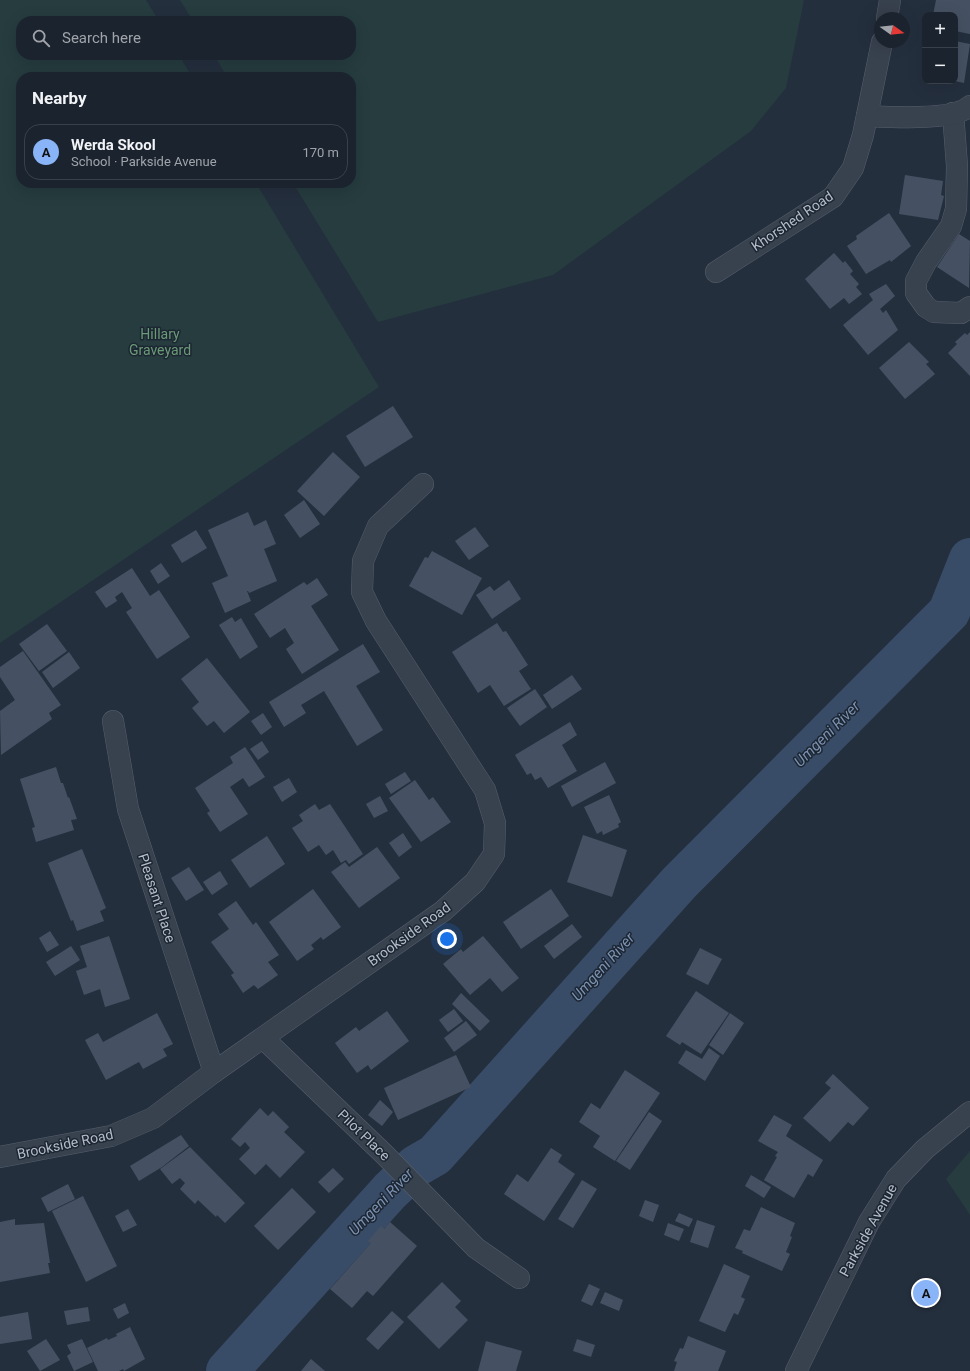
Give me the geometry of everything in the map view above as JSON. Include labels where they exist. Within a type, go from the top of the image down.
[{"type":"street","points":[[888,12],[890,0]]},
{"type":"street","name":"Khorshed Road","points":[[716,272],[833,197],[853,168],[867,116],[881,48]]},
{"type":"street","points":[[867,116],[912,118],[961,110],[957,152],[958,189],[956,209],[951,226],[926,262],[916,281],[916,293],[926,307],[934,312],[961,313],[970,307]]},
{"type":"street","name":"Brookside Road","points":[[0,1157],[111,1136],[153,1118],[214,1072],[444,911],[474,882],[494,854],[495,823],[485,790],[376,621],[362,592],[364,561],[378,526],[423,484]]},
{"type":"street","name":"Pleasant Place","points":[[113,721],[128,809],[214,1072]]},
{"type":"street","name":"Pilot Place","points":[[263,1038],[385,1155],[476,1248],[519,1278]]},
{"type":"street","name":"Parkside Avenue","points":[[796,1371],[869,1222],[896,1179],[925,1149],[970,1112]]},
{"type":"green space","name":"Hillary Graveyard","points":[[0,0],[146,0],[156,16],[16,16],[16,60],[182,60],[189,72],[16,72],[16,188],[259,188],[379,387],[0,643]]},
{"type":"green space","points":[[180,0],[804,0],[786,88],[751,131],[553,275],[378,322],[296,188],[356,188],[356,72],[224,72],[217,60],[356,60],[356,16],[190,16]]},
{"type":"green space","points":[[970,1151],[970,1215],[946,1179]]},
{"type":"building","points":[[936,0],[970,0],[970,34],[958,32],[958,12],[934,12]]},
{"type":"building","points":[[958,42],[970,44],[964,83],[958,82]]},
{"type":"building","points":[[905,175],[943,181],[941,195],[944,196],[938,220],[899,214]]},
{"type":"building","points":[[889,213],[911,246],[891,262],[890,260],[866,274],[847,246],[857,239],[856,236]]},
{"type":"building","points":[[959,234],[970,241],[969,288],[937,267]]},
{"type":"building","points":[[834,253],[843,263],[845,261],[853,271],[850,274],[859,284],[856,287],[862,294],[849,304],[844,298],[830,309],[805,279]]},
{"type":"building","points":[[886,284],[895,296],[880,309],[883,313],[886,310],[898,330],[868,355],[843,325],[873,300],[869,294]]},
{"type":"building","points":[[970,332],[970,376],[948,353],[957,344],[955,342],[965,333],[967,335]]},
{"type":"building","points":[[909,342],[929,362],[926,364],[935,374],[905,399],[879,368]]},
{"type":"building","points":[[393,406],[413,437],[365,467],[346,436]]},
{"type":"building","points":[[333,452],[360,477],[324,516],[297,491]]},
{"type":"building","points":[[304,500],[320,524],[300,538],[284,515]]},
{"type":"building","points":[[248,512],[254,526],[266,520],[276,544],[264,549],[277,581],[249,593],[247,591],[251,601],[225,613],[212,583],[228,576],[208,530]]},
{"type":"building","points":[[475,527],[489,546],[469,560],[455,541]]},
{"type":"building","points":[[196,530],[207,548],[182,563],[171,545]]},
{"type":"building","points":[[432,551],[482,578],[462,615],[409,586],[425,557],[428,558]]},
{"type":"building","points":[[161,563],[170,576],[158,584],[150,571]]},
{"type":"building","points":[[132,568],[150,596],[159,590],[190,637],[157,659],[126,612],[132,608],[122,592],[115,597],[117,601],[106,608],[95,592]]},
{"type":"building","points":[[317,578],[328,595],[311,606],[339,650],[302,674],[286,649],[294,643],[285,628],[270,638],[254,614],[304,582],[307,585]]},
{"type":"building","points":[[509,580],[521,599],[492,619],[476,595],[490,586],[494,591]]},
{"type":"building","points":[[232,617],[235,622],[241,618],[258,647],[240,659],[219,625]]},
{"type":"building","points":[[497,623],[503,632],[506,631],[528,665],[519,671],[531,689],[504,706],[490,685],[478,693],[452,652]]},
{"type":"building","points":[[47,624],[67,651],[39,671],[19,644]]},
{"type":"building","points":[[363,644],[380,672],[356,686],[383,730],[357,746],[324,691],[301,705],[306,713],[284,727],[269,702]]},
{"type":"building","points":[[23,651],[61,705],[49,713],[52,719],[1,755],[0,711],[15,700],[0,677],[0,667]]},
{"type":"building","points":[[69,652],[80,668],[53,688],[42,672]]},
{"type":"building","points":[[207,658],[250,712],[224,733],[214,721],[207,726],[192,708],[199,702],[181,679]]},
{"type":"building","points":[[572,675],[582,689],[552,709],[543,695]]},
{"type":"building","points":[[535,689],[547,707],[520,726],[507,708]]},
{"type":"building","points":[[263,713],[272,727],[261,735],[251,721]]},
{"type":"building","points":[[570,722],[577,735],[562,745],[577,771],[548,788],[541,777],[535,780],[531,773],[527,775],[515,755]]},
{"type":"building","points":[[262,741],[269,752],[258,760],[250,749]]},
{"type":"building","points":[[245,747],[265,777],[249,787],[243,778],[230,787],[248,814],[220,832],[207,813],[210,811],[195,788],[233,763],[230,757]]},
{"type":"building","points":[[605,762],[616,783],[572,807],[561,786]]},
{"type":"building","points":[[56,767],[61,783],[63,783],[77,819],[71,820],[74,830],[36,842],[32,828],[35,827],[20,779]]},
{"type":"building","points":[[405,772],[411,781],[391,794],[385,784]]},
{"type":"building","points":[[289,778],[297,792],[282,802],[273,787]]},
{"type":"building","points":[[415,780],[429,800],[433,797],[451,822],[421,842],[389,798]]},
{"type":"building","points":[[609,795],[621,822],[618,824],[619,827],[603,835],[602,831],[597,834],[584,807]]},
{"type":"building","points":[[380,796],[388,811],[374,818],[366,804]]},
{"type":"building","points":[[315,804],[319,810],[330,804],[363,854],[349,864],[346,860],[341,863],[333,850],[326,855],[319,845],[308,852],[292,828],[303,821],[299,815]]},
{"type":"building","points":[[403,833],[412,847],[399,857],[389,843]]},
{"type":"building","points":[[583,835],[627,850],[612,897],[567,882]]},
{"type":"building","points":[[267,836],[285,864],[250,888],[231,860]]},
{"type":"building","points":[[377,847],[400,878],[359,908],[331,872],[345,862],[349,867]]},
{"type":"building","points":[[82,849],[106,908],[100,911],[104,921],[77,931],[73,920],[71,921],[48,863]]},
{"type":"building","points":[[189,867],[204,890],[186,901],[171,878]]},
{"type":"building","points":[[220,871],[228,884],[212,895],[203,882]]},
{"type":"building","points":[[313,889],[341,927],[323,940],[321,937],[311,945],[314,949],[297,961],[269,922]]},
{"type":"building","points":[[551,889],[569,916],[521,949],[503,922]]},
{"type":"building","points":[[236,901],[253,925],[256,922],[279,955],[268,962],[278,975],[258,989],[254,985],[243,993],[231,975],[234,973],[211,942],[229,929],[218,914]]},
{"type":"building","points":[[572,924],[582,937],[554,959],[544,946]]},
{"type":"building","points":[[50,931],[59,945],[47,952],[39,938]]},
{"type":"building","points":[[109,936],[130,999],[105,1007],[100,989],[84,995],[76,971],[87,967],[80,946]]},
{"type":"building","points":[[483,936],[519,978],[502,992],[490,978],[470,995],[443,964],[461,949],[463,952]]},
{"type":"building","points":[[71,946],[80,960],[55,976],[46,962]]},
{"type":"building","points":[[700,948],[722,959],[708,985],[686,974]]},
{"type":"building","points":[[696,991],[729,1013],[701,1054],[682,1042],[680,1045],[666,1036]]},
{"type":"building","points":[[461,993],[490,1021],[480,1031],[452,1004]]},
{"type":"building","points":[[454,1009],[463,1021],[448,1032],[439,1020]]},
{"type":"building","points":[[387,1011],[409,1041],[371,1070],[368,1065],[357,1073],[335,1043],[356,1027],[359,1031]]},
{"type":"building","points":[[157,1013],[173,1044],[163,1049],[167,1056],[143,1069],[139,1062],[106,1080],[85,1040],[98,1033],[103,1042]]},
{"type":"building","points":[[730,1013],[744,1023],[723,1055],[709,1045]]},
{"type":"building","points":[[466,1021],[477,1035],[454,1052],[444,1038]]},
{"type":"building","points":[[709,1048],[720,1056],[705,1081],[678,1063],[686,1050],[702,1059]]},
{"type":"building","points":[[456,1055],[471,1087],[398,1120],[384,1088]]},
{"type":"building","points":[[625,1070],[660,1093],[615,1161],[593,1147],[600,1136],[579,1122],[591,1103],[600,1109]]},
{"type":"building","points":[[833,1074],[869,1108],[853,1126],[848,1122],[830,1142],[803,1118],[831,1088],[825,1083]]},
{"type":"building","points":[[380,1100],[393,1112],[382,1126],[368,1115]]},
{"type":"building","points":[[260,1108],[268,1116],[273,1111],[289,1127],[284,1132],[305,1152],[280,1178],[266,1164],[255,1175],[239,1159],[250,1148],[245,1142],[240,1147],[231,1139]]},
{"type":"building","points":[[649,1112],[662,1121],[630,1170],[616,1161]]},
{"type":"building","points":[[774,1115],[792,1125],[786,1136],[823,1160],[813,1177],[808,1174],[794,1198],[764,1180],[777,1157],[775,1156],[778,1152],[758,1141]]},
{"type":"building","points":[[181,1135],[189,1146],[162,1167],[139,1181],[130,1166]]},
{"type":"building","points":[[190,1147],[245,1203],[225,1223],[217,1215],[216,1217],[198,1200],[195,1204],[180,1189],[185,1183],[180,1178],[172,1184],[160,1169]]},
{"type":"building","points":[[551,1148],[562,1155],[558,1162],[575,1174],[544,1221],[504,1194],[517,1174],[528,1182]]},
{"type":"building","points":[[333,1168],[344,1179],[329,1193],[318,1182]]},
{"type":"building","points":[[751,1175],[771,1187],[764,1198],[745,1186]]},
{"type":"building","points":[[582,1180],[597,1189],[573,1228],[558,1219]]},
{"type":"building","points":[[68,1184],[75,1199],[48,1212],[41,1198]]},
{"type":"building","points":[[292,1188],[316,1212],[278,1250],[254,1226]]},
{"type":"building","points":[[83,1196],[117,1266],[86,1282],[52,1211]]},
{"type":"building","points":[[645,1200],[659,1205],[653,1222],[639,1216]]},
{"type":"building","points":[[761,1207],[795,1223],[790,1236],[792,1237],[786,1252],[790,1254],[782,1271],[742,1253],[743,1251],[735,1248],[744,1229],[750,1231]]},
{"type":"building","points":[[128,1209],[137,1225],[123,1232],[115,1216]]},
{"type":"building","points":[[679,1213],[693,1219],[689,1227],[675,1221]]},
{"type":"building","points":[[15,1219],[15,1225],[44,1223],[50,1273],[0,1282],[0,1222]]},
{"type":"building","points":[[697,1220],[715,1226],[708,1248],[690,1242]]},
{"type":"building","points":[[390,1222],[417,1246],[373,1296],[367,1291],[352,1308],[330,1289],[371,1243],[368,1241],[381,1226],[384,1229]]},
{"type":"building","points":[[668,1223],[684,1229],[679,1241],[664,1235]]},
{"type":"building","points":[[724,1264],[750,1276],[741,1297],[745,1299],[738,1315],[734,1313],[725,1332],[699,1321]]},
{"type":"building","points":[[442,1282],[461,1301],[455,1307],[468,1320],[439,1349],[407,1317]]},
{"type":"building","points":[[589,1284],[600,1289],[592,1306],[581,1301]]},
{"type":"building","points":[[605,1292],[623,1300],[619,1311],[600,1303]]},
{"type":"building","points":[[125,1303],[129,1313],[118,1319],[113,1309]]},
{"type":"building","points":[[88,1307],[90,1321],[67,1325],[64,1311]]},
{"type":"building","points":[[392,1311],[404,1322],[378,1350],[366,1339]]},
{"type":"building","points":[[28,1312],[32,1339],[0,1344],[0,1317]]},
{"type":"building","points":[[130,1327],[145,1359],[124,1371],[123,1369],[119,1371],[98,1371],[87,1348],[107,1338],[108,1340],[117,1336],[116,1334]]},
{"type":"building","points":[[688,1336],[726,1351],[718,1371],[674,1371],[677,1362],[674,1361],[680,1348],[683,1349]]},
{"type":"building","points":[[46,1339],[60,1360],[40,1371],[27,1351]]},
{"type":"building","points":[[82,1339],[93,1362],[74,1371],[67,1356],[71,1353],[67,1345]]},
{"type":"building","points":[[577,1339],[595,1345],[591,1357],[573,1351]]},
{"type":"building","points":[[486,1341],[522,1351],[516,1371],[478,1371]]},
{"type":"building","points":[[311,1359],[325,1371],[301,1371]]},
{"type":"waterway","name":"Umgeni River","points":[[227,1371],[390,1191],[416,1166],[435,1155],[679,883],[949,612],[970,559]]},
{"type":"place","name":"Werda Skool","points":[[926,1293]]}]
